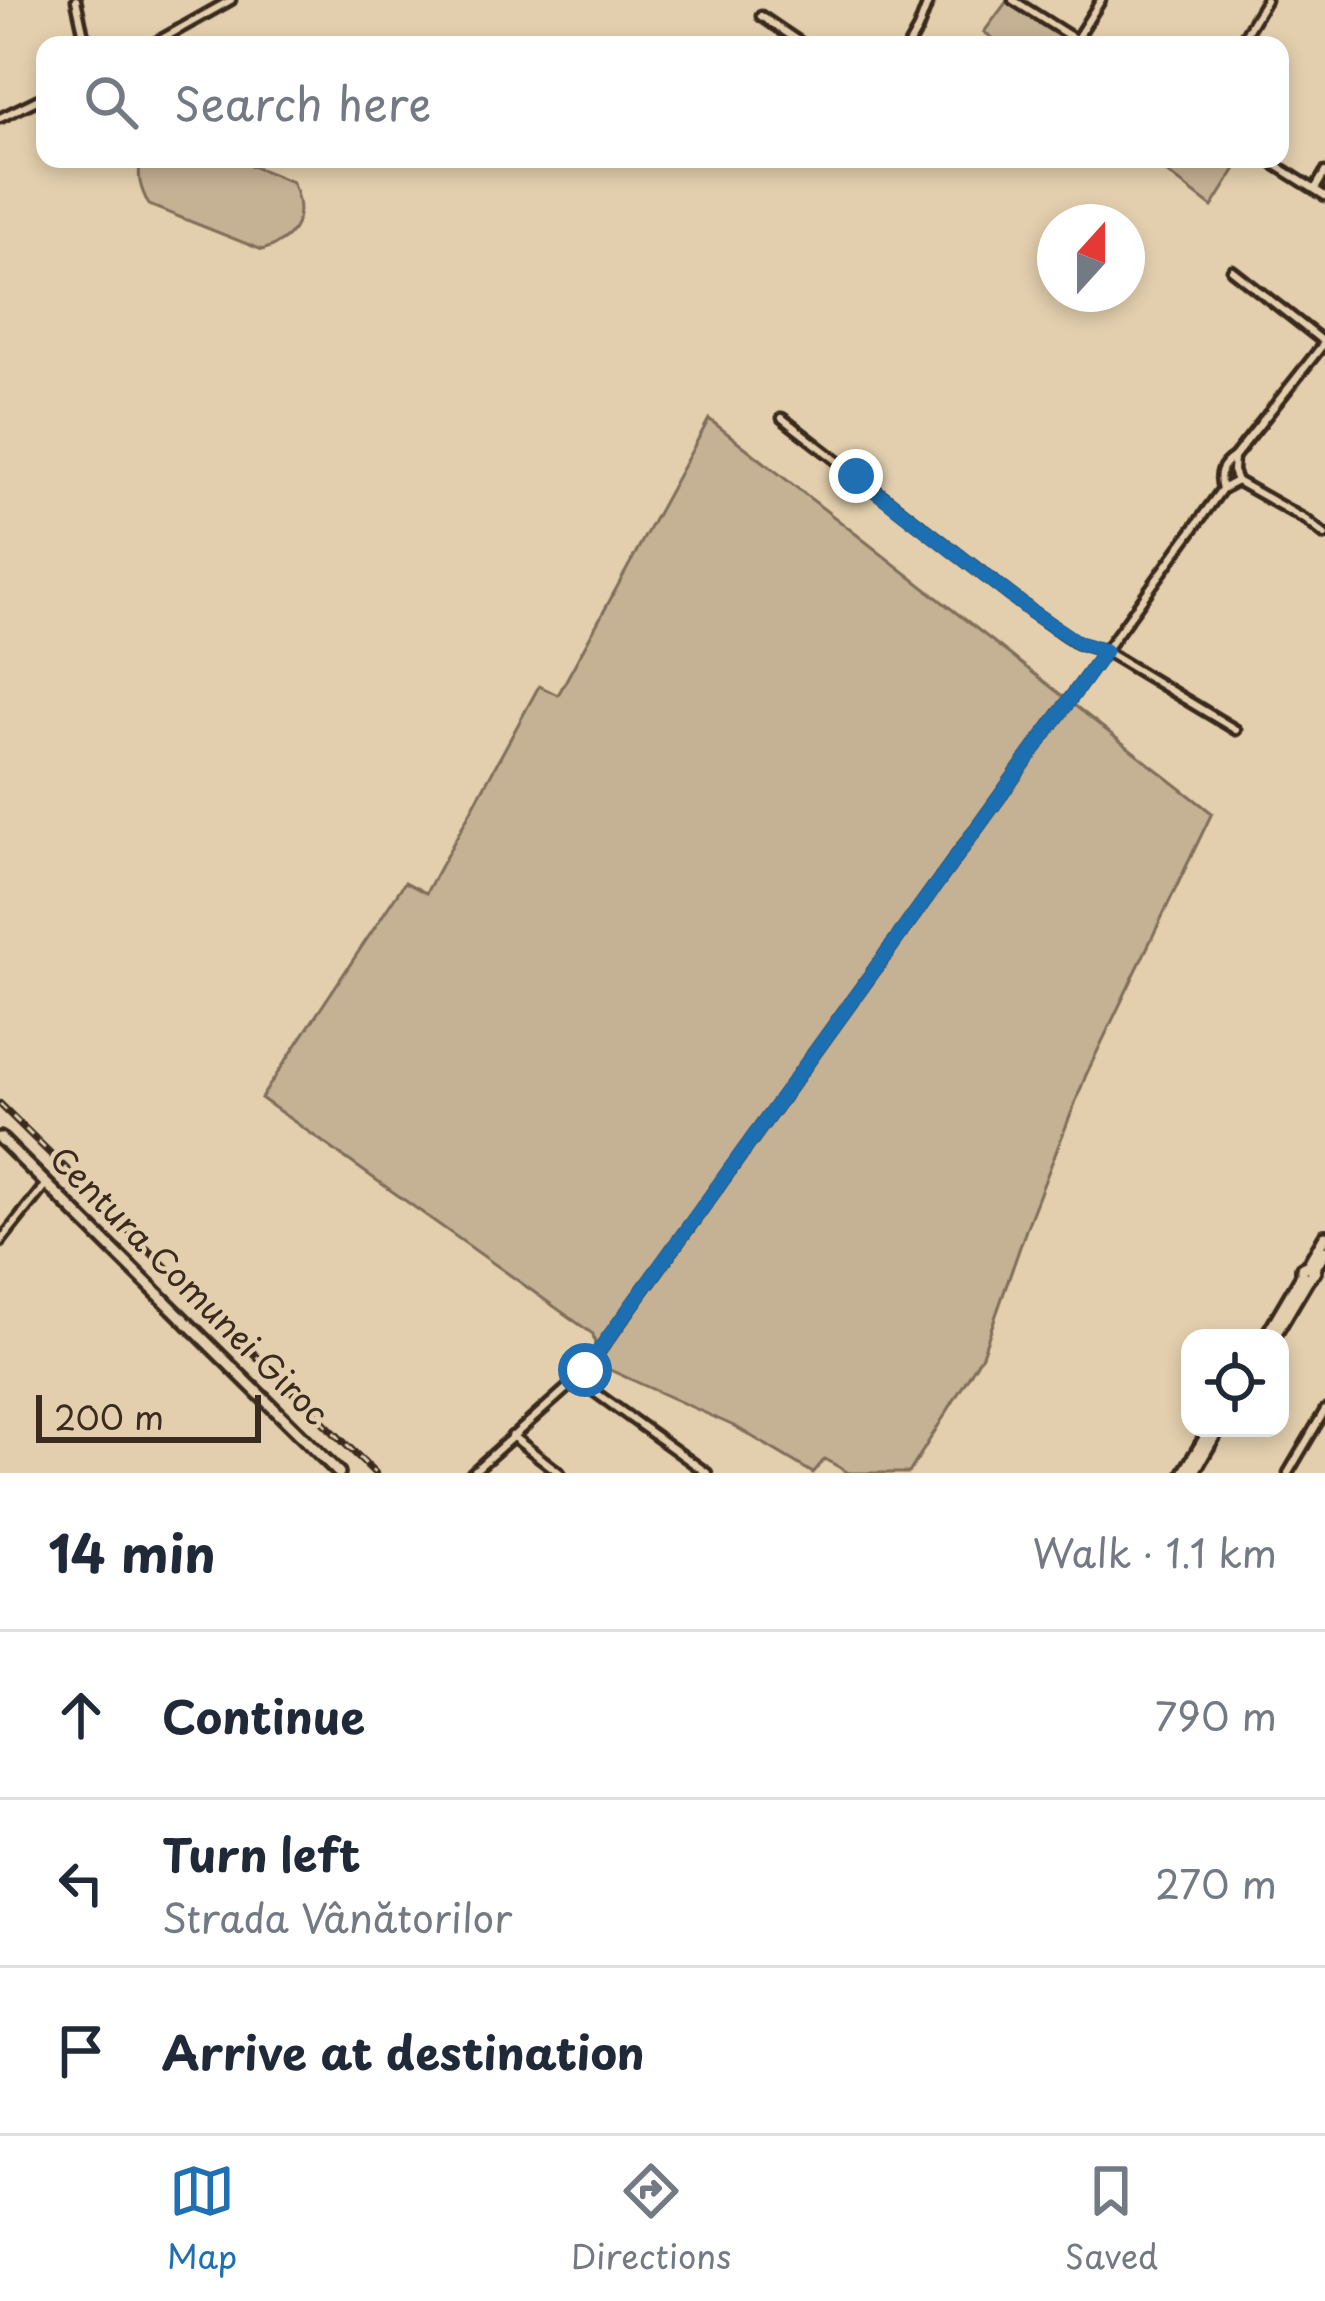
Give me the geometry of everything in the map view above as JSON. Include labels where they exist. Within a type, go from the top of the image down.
[{"type":"main road","name":"Centura Comunei Giroc","points":[[0,1138],[340,1473]]},
{"type":"main road","points":[[1311,1274],[1325,1236]]},
{"type":"main road","points":[[1275,1329],[1325,1251]]},
{"type":"main road","points":[[1188,1473],[1210,1437]]},
{"type":"street","points":[[76,0],[84,36]]},
{"type":"street","points":[[167,36],[231,0]]},
{"type":"street","points":[[914,36],[929,0]]},
{"type":"street","points":[[1013,0],[1069,36]]},
{"type":"street","points":[[1083,36],[1101,0]]},
{"type":"street","points":[[1244,36],[1266,0]]},
{"type":"street","points":[[761,16],[791,36]]},
{"type":"street","points":[[0,118],[36,100]]},
{"type":"street","points":[[1281,168],[1325,196]]},
{"type":"street","points":[[1315,189],[1325,172]]},
{"type":"street","points":[[1222,489],[1222,468],[1325,342],[1232,270]]},
{"type":"street","points":[[782,418],[1032,612],[1078,643],[1105,651],[1236,730]]},
{"type":"street","points":[[1234,457],[1237,481],[1324,533]]},
{"type":"street","points":[[472,1473],[577,1379],[1222,489],[1237,481]]},
{"type":"street","points":[[0,1242],[46,1184]]},
{"type":"street","points":[[577,1379],[706,1473]]},
{"type":"street","points":[[1288,1473],[1325,1410]]},
{"type":"street","points":[[512,1436],[560,1473]]},
{"type":"shaded area","points":[[1007,1],[1062,36],[989,36],[984,32]]},
{"type":"shaded area","points":[[257,168],[292,182],[299,216],[284,240],[262,250],[149,205],[139,171]]},
{"type":"shaded area","points":[[1161,168],[1236,168],[1212,207]]},
{"type":"shaded area","points":[[709,419],[1212,813],[1086,1075],[982,1355],[909,1473],[849,1473],[825,1459],[813,1473],[736,1427],[599,1365],[593,1334],[261,1098],[405,882],[426,893],[539,686],[558,695]]},
{"type":"railway","points":[[0,1104],[375,1473]]},
{"type":"route","points":[[585,1370],[1105,651],[1078,643],[1032,612],[856,476]]}]
